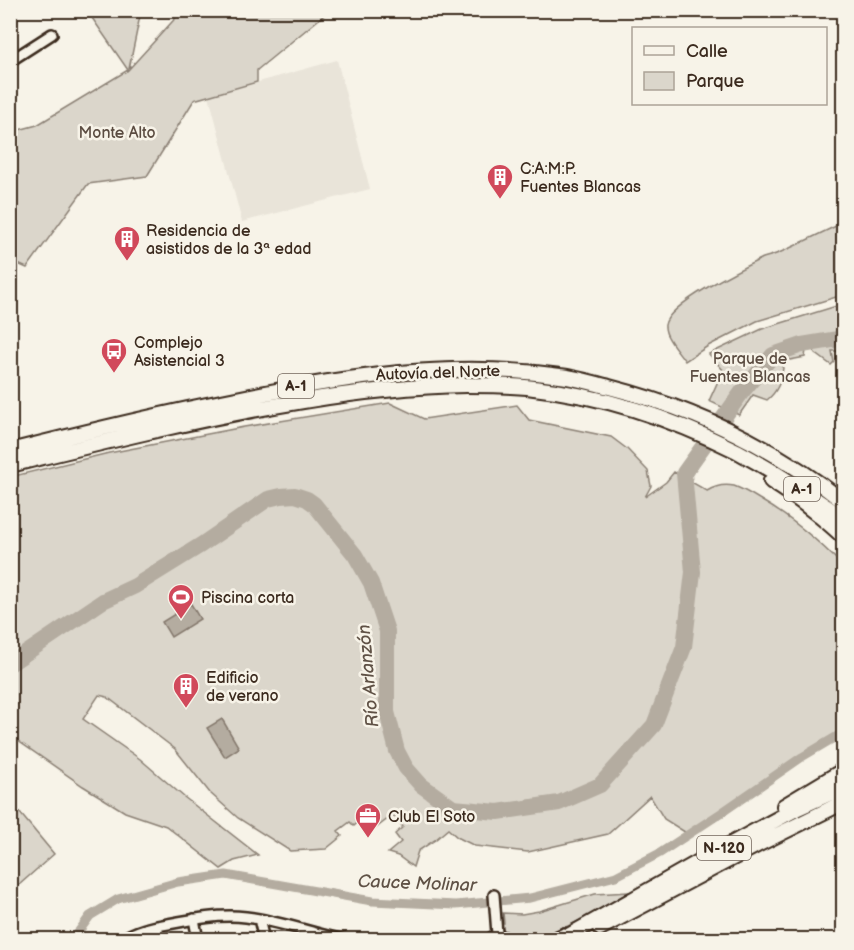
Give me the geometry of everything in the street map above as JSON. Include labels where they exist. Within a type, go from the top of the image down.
[{"type":"highway","name":"Autovía del Norte","points":[[10,451],[184,409],[298,386],[366,376],[445,370],[485,370],[561,376],[588,382],[606,380],[728,423],[766,446]]},
{"type":"highway","name":"Autovía del Norte","points":[[10,465],[160,429],[314,399],[425,386],[494,385],[534,388],[614,403],[703,434],[756,466],[794,484],[843,520]]},
{"type":"highway","points":[[766,446],[813,470],[843,491]]},
{"type":"highway","name":"A-1","points":[[766,446],[843,502]]},
{"type":"highway","points":[[756,466],[843,537]]},
{"type":"highway","points":[[718,851],[735,837],[843,770]]},
{"type":"highway","name":"N-120","points":[[561,939],[718,851],[796,809],[843,787]]},
{"type":"highway","name":"N-120","points":[[578,939],[843,802]]},
{"type":"street","points":[[10,56],[11,61],[52,34]]},
{"type":"street","points":[[494,895],[502,938]]},
{"type":"street","points":[[549,939],[588,920],[607,914]]},
{"type":"street","points":[[121,939],[157,926],[194,919],[231,916],[259,919],[328,938],[344,939]]},
{"type":"street","points":[[194,919],[198,939]]},
{"type":"street","points":[[259,919],[264,939]]},
{"type":"street","points":[[157,926],[160,939]]},
{"type":"shaded area","points":[[337,60],[370,189],[242,222],[209,96]]},
{"type":"shaded area","name":"Piscina corta","points":[[191,604],[200,619],[171,637],[162,622]]},
{"type":"shaded area","points":[[222,719],[239,748],[225,757],[207,728]]},
{"type":"green space","name":"Monte Alto","points":[[98,11],[141,11],[129,69],[182,11],[329,11],[257,70],[257,82],[194,100],[147,176],[88,184],[27,268],[11,261],[11,132],[37,125],[128,70],[90,15]]},
{"type":"green space","points":[[843,223],[843,295],[757,321],[708,346],[685,361],[665,330],[669,316],[679,307],[740,269]]},
{"type":"green space","name":"Parque de Fuentes Blancas","points":[[843,304],[843,360],[837,351],[832,351],[834,362],[831,365],[812,348],[806,350],[805,357],[790,360],[783,354],[777,360],[783,368],[780,381],[774,393],[767,400],[753,395],[739,415],[709,401],[723,370],[709,354],[762,329]]},
{"type":"green space","points":[[390,403],[424,419],[517,405],[529,420],[611,437],[627,449],[648,471],[651,486],[645,497],[666,482],[674,472],[707,491],[731,485],[771,506],[814,539],[844,567],[843,732],[688,834],[664,819],[650,796],[608,834],[528,852],[475,846],[457,837],[448,829],[418,851],[413,867],[398,856],[388,853],[401,842],[395,834],[403,827],[393,815],[372,831],[362,819],[354,826],[350,822],[338,831],[342,836],[326,849],[290,851],[238,818],[210,793],[175,749],[107,697],[99,695],[83,719],[140,759],[258,855],[234,861],[221,869],[166,826],[125,812],[11,736],[10,477],[109,453],[244,427]]},
{"type":"green space","points":[[10,801],[54,854],[11,892],[10,892]]},
{"type":"green space","points":[[629,892],[587,917],[547,936],[533,938],[508,934],[501,923],[504,923],[503,913],[522,914],[595,894]]},
{"type":"waterway","name":"Río Arlanzón","points":[[10,664],[103,601],[135,586],[201,545],[268,499],[295,495],[314,504],[355,555],[371,583],[387,631],[387,712],[397,751],[406,768],[421,785],[453,808],[498,812],[559,803],[600,785],[654,725],[684,647],[693,572],[684,473],[742,392],[773,355],[802,345],[844,338]]},
{"type":"waterway","name":"Cauce Molinar","points":[[75,940],[90,916],[118,899],[178,882],[226,875],[372,901],[456,905],[530,898],[616,876],[660,853],[802,757],[844,732]]},
{"type":"place","name":"C:A:M:P. Fuentes Blancas","points":[[500,200]]},
{"type":"place","name":"Residencia de asistidos de la 3ª edad","points":[[127,262]]},
{"type":"place","name":"Complejo Asistencial 3","points":[[114,374]]},
{"type":"place","name":"Piscina corta","points":[[181,620]]},
{"type":"place","name":"Edificio de verano","points":[[186,709]]},
{"type":"place","name":"Club El Soto","points":[[368,839]]}]
